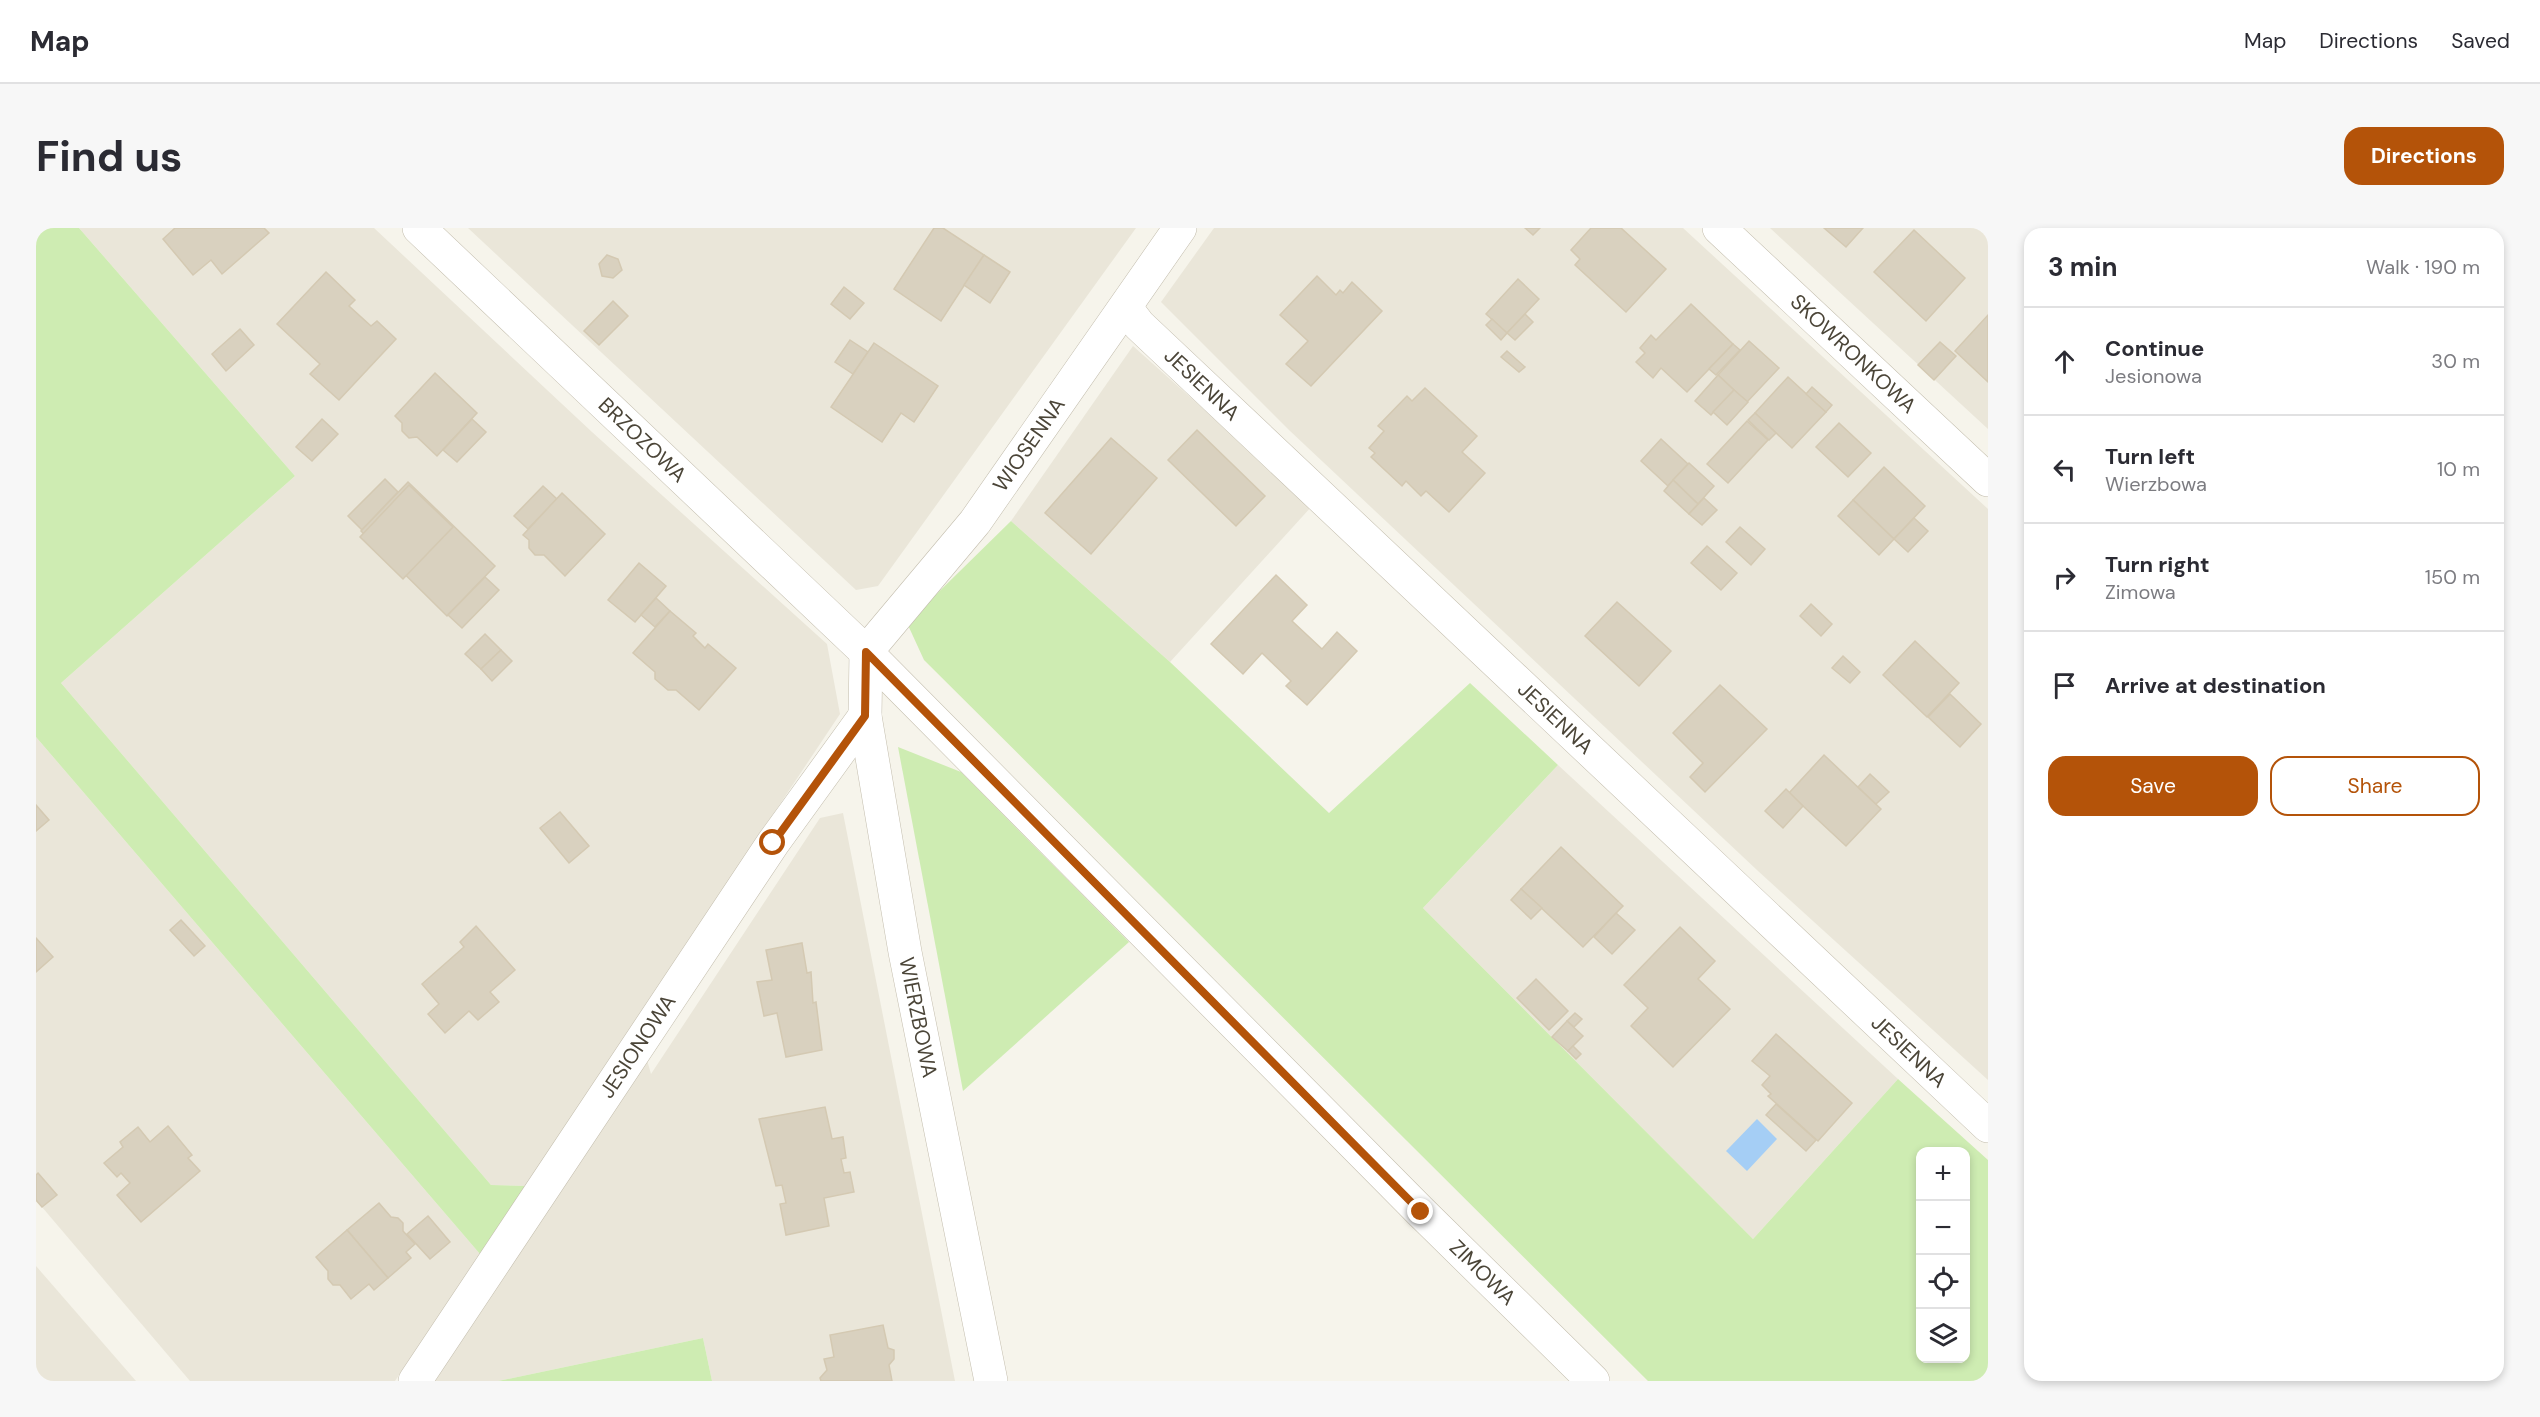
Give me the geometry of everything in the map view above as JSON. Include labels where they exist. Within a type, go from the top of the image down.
[{"type":"street","name":"BRZOZOWA","points":[[419,228],[866,652]]},
{"type":"street","name":"WIOSENNA","points":[[866,652],[975,522],[1180,228]]},
{"type":"street","name":"SKOWRONKOWA","points":[[1719,228],[1988,480]]},
{"type":"street","name":"JESIENNA","points":[[1126,308],[1139,325],[1988,1126]]},
{"type":"street","name":"WIERZBOWA","points":[[866,652],[865,716],[905,952],[991,1381]]},
{"type":"street","name":"ZIMOWA","points":[[866,652],[1421,1212],[1593,1381]]},
{"type":"street","name":"JESIONOWA","points":[[415,1381],[773,843],[865,716]]},
{"type":"shaded area","points":[[79,228],[374,228],[592,432],[827,644],[840,714],[525,1186],[491,1185],[61,683],[295,476]]},
{"type":"shaded area","points":[[468,228],[1136,228],[878,586],[856,590]]},
{"type":"shaded area","points":[[1214,228],[1683,228],[1988,509],[1988,1080],[1758,871],[1289,430],[1161,302]]},
{"type":"shaded area","points":[[1770,228],[1988,228],[1988,429]]},
{"type":"shaded area","points":[[1133,346],[1312,506],[1170,662],[1011,521]]},
{"type":"shaded area","points":[[36,737],[480,1254],[395,1381],[190,1381],[36,1200]]},
{"type":"shaded area","points":[[1558,765],[1898,1079],[1753,1239],[1423,908]]},
{"type":"shaded area","points":[[843,813],[955,1381],[712,1381],[703,1338],[498,1381],[435,1381],[647,1060],[651,1074],[820,818]]},
{"type":"shaded area","points":[[36,1266],[136,1381],[36,1381]]},
{"type":"green space","points":[[36,228],[79,228],[295,476],[61,683],[491,1185],[525,1186],[480,1254],[36,737]]},
{"type":"green space","points":[[1011,521],[1170,662],[1329,813],[1470,683],[1558,765],[1423,908],[1753,1239],[1898,1079],[1988,1160],[1988,1381],[1648,1381],[924,660],[907,623]]},
{"type":"green space","points":[[898,747],[961,772],[1129,942],[963,1091]]},
{"type":"green space","points":[[703,1338],[712,1381],[498,1381]]},
{"type":"water","points":[[1757,1119],[1777,1139],[1747,1171],[1726,1151]]},
{"type":"building","points":[[175,228],[264,228],[269,233],[222,274],[211,260],[193,275],[163,239]]},
{"type":"building","points":[[934,228],[943,228],[984,255],[941,321],[894,289]]},
{"type":"building","points":[[1525,228],[1540,228],[1533,235]]},
{"type":"building","points":[[1591,228],[1621,228],[1666,269],[1626,312],[1575,265],[1580,259],[1571,250]]},
{"type":"building","points":[[1824,228],[1863,228],[1846,247]]},
{"type":"building","points":[[1914,230],[1965,278],[1926,321],[1874,272]]},
{"type":"building","points":[[607,255],[618,259],[622,270],[613,278],[602,276],[599,264]]},
{"type":"building","points":[[984,255],[1010,272],[990,303],[964,285]]},
{"type":"building","points":[[326,272],[355,300],[349,306],[371,326],[377,321],[396,339],[339,400],[310,374],[320,364],[277,324]]},
{"type":"building","points":[[1317,276],[1336,295],[1340,290],[1343,293],[1352,282],[1382,311],[1311,386],[1286,364],[1308,341],[1280,315]]},
{"type":"building","points":[[1518,279],[1539,299],[1507,333],[1486,314]]},
{"type":"building","points":[[844,287],[864,303],[850,319],[831,304]]},
{"type":"building","points":[[613,301],[628,316],[599,345],[584,331]]},
{"type":"building","points":[[1691,304],[1733,344],[1687,392],[1661,368],[1653,378],[1636,362],[1645,353],[1640,348],[1651,335],[1656,340]]},
{"type":"building","points":[[1525,314],[1533,322],[1515,340],[1507,333]]},
{"type":"building","points":[[1988,315],[1988,382],[1955,351]]},
{"type":"building","points":[[1492,319],[1507,333],[1501,340],[1486,325]]},
{"type":"building","points":[[240,329],[254,345],[226,371],[212,354]]},
{"type":"building","points":[[850,340],[868,352],[853,374],[835,362]]},
{"type":"building","points":[[1749,341],[1779,368],[1747,402],[1718,375]]},
{"type":"building","points":[[1940,342],[1956,356],[1934,380],[1918,365]]},
{"type":"building","points":[[874,343],[938,386],[914,422],[901,413],[882,442],[831,407]]},
{"type":"building","points":[[1733,344],[1740,350],[1716,375],[1709,369]]},
{"type":"building","points":[[1507,351],[1525,367],[1519,372],[1501,357]]},
{"type":"building","points":[[435,373],[477,413],[437,456],[417,437],[409,438],[402,431],[402,423],[395,416]]},
{"type":"building","points":[[1718,375],[1734,390],[1711,415],[1695,401]]},
{"type":"building","points":[[1788,377],[1826,412],[1792,448],[1755,413]]},
{"type":"building","points":[[1812,387],[1832,405],[1826,412],[1806,394]]},
{"type":"building","points":[[1425,388],[1477,436],[1462,452],[1485,473],[1449,512],[1426,491],[1421,496],[1406,481],[1402,486],[1371,457],[1375,453],[1369,448],[1384,431],[1378,426],[1407,396],[1412,401]]},
{"type":"building","points":[[1734,390],[1748,402],[1727,425],[1713,412]]},
{"type":"building","points":[[1755,413],[1776,433],[1769,440],[1748,420]]},
{"type":"building","points":[[322,419],[338,434],[312,461],[296,447]]},
{"type":"building","points":[[472,419],[486,432],[457,462],[443,450]]},
{"type":"building","points":[[1747,421],[1768,440],[1728,483],[1707,464]]},
{"type":"building","points":[[1839,423],[1871,453],[1848,477],[1816,447]]},
{"type":"building","points":[[1197,430],[1265,496],[1236,526],[1168,460]]},
{"type":"building","points":[[1111,438],[1157,478],[1091,554],[1045,513]]},
{"type":"building","points":[[1661,439],[1688,464],[1668,486],[1641,461]]},
{"type":"building","points":[[1689,463],[1714,486],[1698,504],[1673,480]]},
{"type":"building","points":[[1884,467],[1925,506],[1894,539],[1853,500]]},
{"type":"building","points":[[385,479],[398,492],[362,530],[348,516]]},
{"type":"building","points":[[1673,480],[1698,504],[1689,514],[1664,491]]},
{"type":"building","points":[[408,482],[495,566],[447,616],[361,531]]},
{"type":"building","points":[[409,485],[453,527],[403,579],[360,537]]},
{"type":"building","points":[[543,486],[557,499],[528,529],[514,516]]},
{"type":"building","points":[[562,493],[605,534],[565,576],[544,555],[535,555],[529,548],[529,540],[523,535]]},
{"type":"building","points":[[1704,498],[1717,510],[1702,525],[1689,514]]},
{"type":"building","points":[[1853,500],[1894,539],[1879,555],[1838,516]]},
{"type":"building","points":[[1914,518],[1928,531],[1908,552],[1894,539]]},
{"type":"building","points":[[1740,527],[1765,549],[1751,565],[1726,542]]},
{"type":"building","points":[[1707,546],[1737,573],[1721,590],[1691,563]]},
{"type":"building","points":[[639,563],[666,586],[635,622],[608,600]]},
{"type":"building","points":[[1276,575],[1307,605],[1292,621],[1322,649],[1337,632],[1357,651],[1307,705],[1286,686],[1291,681],[1262,653],[1243,674],[1211,644]]},
{"type":"building","points":[[485,577],[499,590],[462,628],[448,615]]},
{"type":"building","points":[[656,598],[670,611],[655,627],[641,615]]},
{"type":"building","points":[[1617,602],[1671,651],[1639,686],[1585,636]]},
{"type":"building","points":[[1811,604],[1832,624],[1821,636],[1800,616]]},
{"type":"building","points":[[670,611],[696,633],[693,636],[705,648],[708,644],[736,668],[699,710],[676,690],[668,690],[655,679],[655,672],[633,653]]},
{"type":"building","points":[[485,634],[501,650],[481,669],[465,654]]},
{"type":"building","points":[[1915,641],[1959,683],[1927,717],[1883,675]]},
{"type":"building","points":[[501,650],[512,661],[492,681],[481,669]]},
{"type":"building","points":[[1843,656],[1860,672],[1850,683],[1832,668]]},
{"type":"building","points":[[1720,685],[1767,729],[1705,792],[1690,777],[1703,763],[1673,733]]},
{"type":"building","points":[[1950,694],[1981,724],[1960,747],[1928,717]]},
{"type":"building","points":[[1824,755],[1881,809],[1846,846],[1789,793]]},
{"type":"building","points":[[1870,774],[1889,792],[1876,804],[1858,787]]},
{"type":"building","points":[[1786,789],[1803,806],[1783,828],[1765,811]]},
{"type":"building","points":[[36,805],[49,820],[36,831]]},
{"type":"building","points":[[560,812],[589,846],[569,863],[540,828]]},
{"type":"building","points":[[1561,847],[1623,906],[1583,947],[1521,889]]},
{"type":"building","points":[[1521,889],[1542,908],[1531,919],[1511,900]]},
{"type":"building","points":[[1616,913],[1635,930],[1612,954],[1594,937]]},
{"type":"building","points":[[181,920],[205,946],[194,956],[170,930]]},
{"type":"building","points":[[476,926],[515,970],[490,992],[499,1002],[478,1020],[469,1011],[445,1033],[428,1014],[439,1004],[422,984],[464,947],[460,942]]},
{"type":"building","points":[[1680,927],[1715,961],[1698,979],[1730,1009],[1673,1067],[1631,1026],[1648,1008],[1624,985]]},
{"type":"building","points":[[36,938],[53,957],[36,972]]},
{"type":"building","points":[[802,943],[807,973],[811,972],[813,1003],[816,1002],[822,1050],[786,1057],[777,1013],[764,1016],[757,982],[772,980],[766,950]]},
{"type":"building","points":[[1536,979],[1568,1011],[1549,1030],[1517,998]]},
{"type":"building","points":[[1575,1013],[1582,1019],[1574,1027],[1567,1021]]},
{"type":"building","points":[[1567,1021],[1583,1036],[1568,1051],[1552,1037]]},
{"type":"building","points":[[1776,1034],[1852,1103],[1818,1141],[1768,1096],[1771,1094],[1762,1085],[1770,1076],[1752,1061]]},
{"type":"building","points":[[1573,1046],[1581,1054],[1576,1059],[1568,1051]]},
{"type":"building","points":[[1776,1104],[1816,1140],[1806,1151],[1766,1115]]},
{"type":"building","points":[[825,1107],[832,1139],[843,1137],[846,1158],[841,1159],[844,1173],[850,1172],[854,1192],[824,1198],[829,1226],[786,1235],[780,1204],[786,1203],[782,1185],[776,1186],[759,1119]]},
{"type":"building","points":[[168,1126],[192,1155],[188,1158],[200,1171],[141,1222],[117,1195],[130,1183],[121,1173],[117,1177],[104,1163],[123,1147],[120,1142],[138,1127],[150,1142]]},
{"type":"building","points":[[38,1173],[57,1195],[42,1207],[36,1200],[36,1175]]},
{"type":"building","points":[[379,1203],[391,1217],[398,1218],[403,1223],[403,1231],[415,1244],[406,1252],[411,1258],[388,1278],[347,1230]]},
{"type":"building","points":[[428,1216],[450,1242],[430,1259],[407,1234]]},
{"type":"building","points":[[347,1230],[388,1278],[374,1290],[369,1284],[351,1299],[340,1285],[333,1285],[328,1279],[328,1271],[316,1257]]},
{"type":"building","points":[[883,1325],[888,1348],[894,1350],[894,1359],[889,1365],[892,1381],[821,1381],[820,1378],[827,1370],[824,1359],[834,1357],[830,1335]]},
{"type":"route","points":[[773,843],[865,716],[866,652],[1421,1212]]}]
